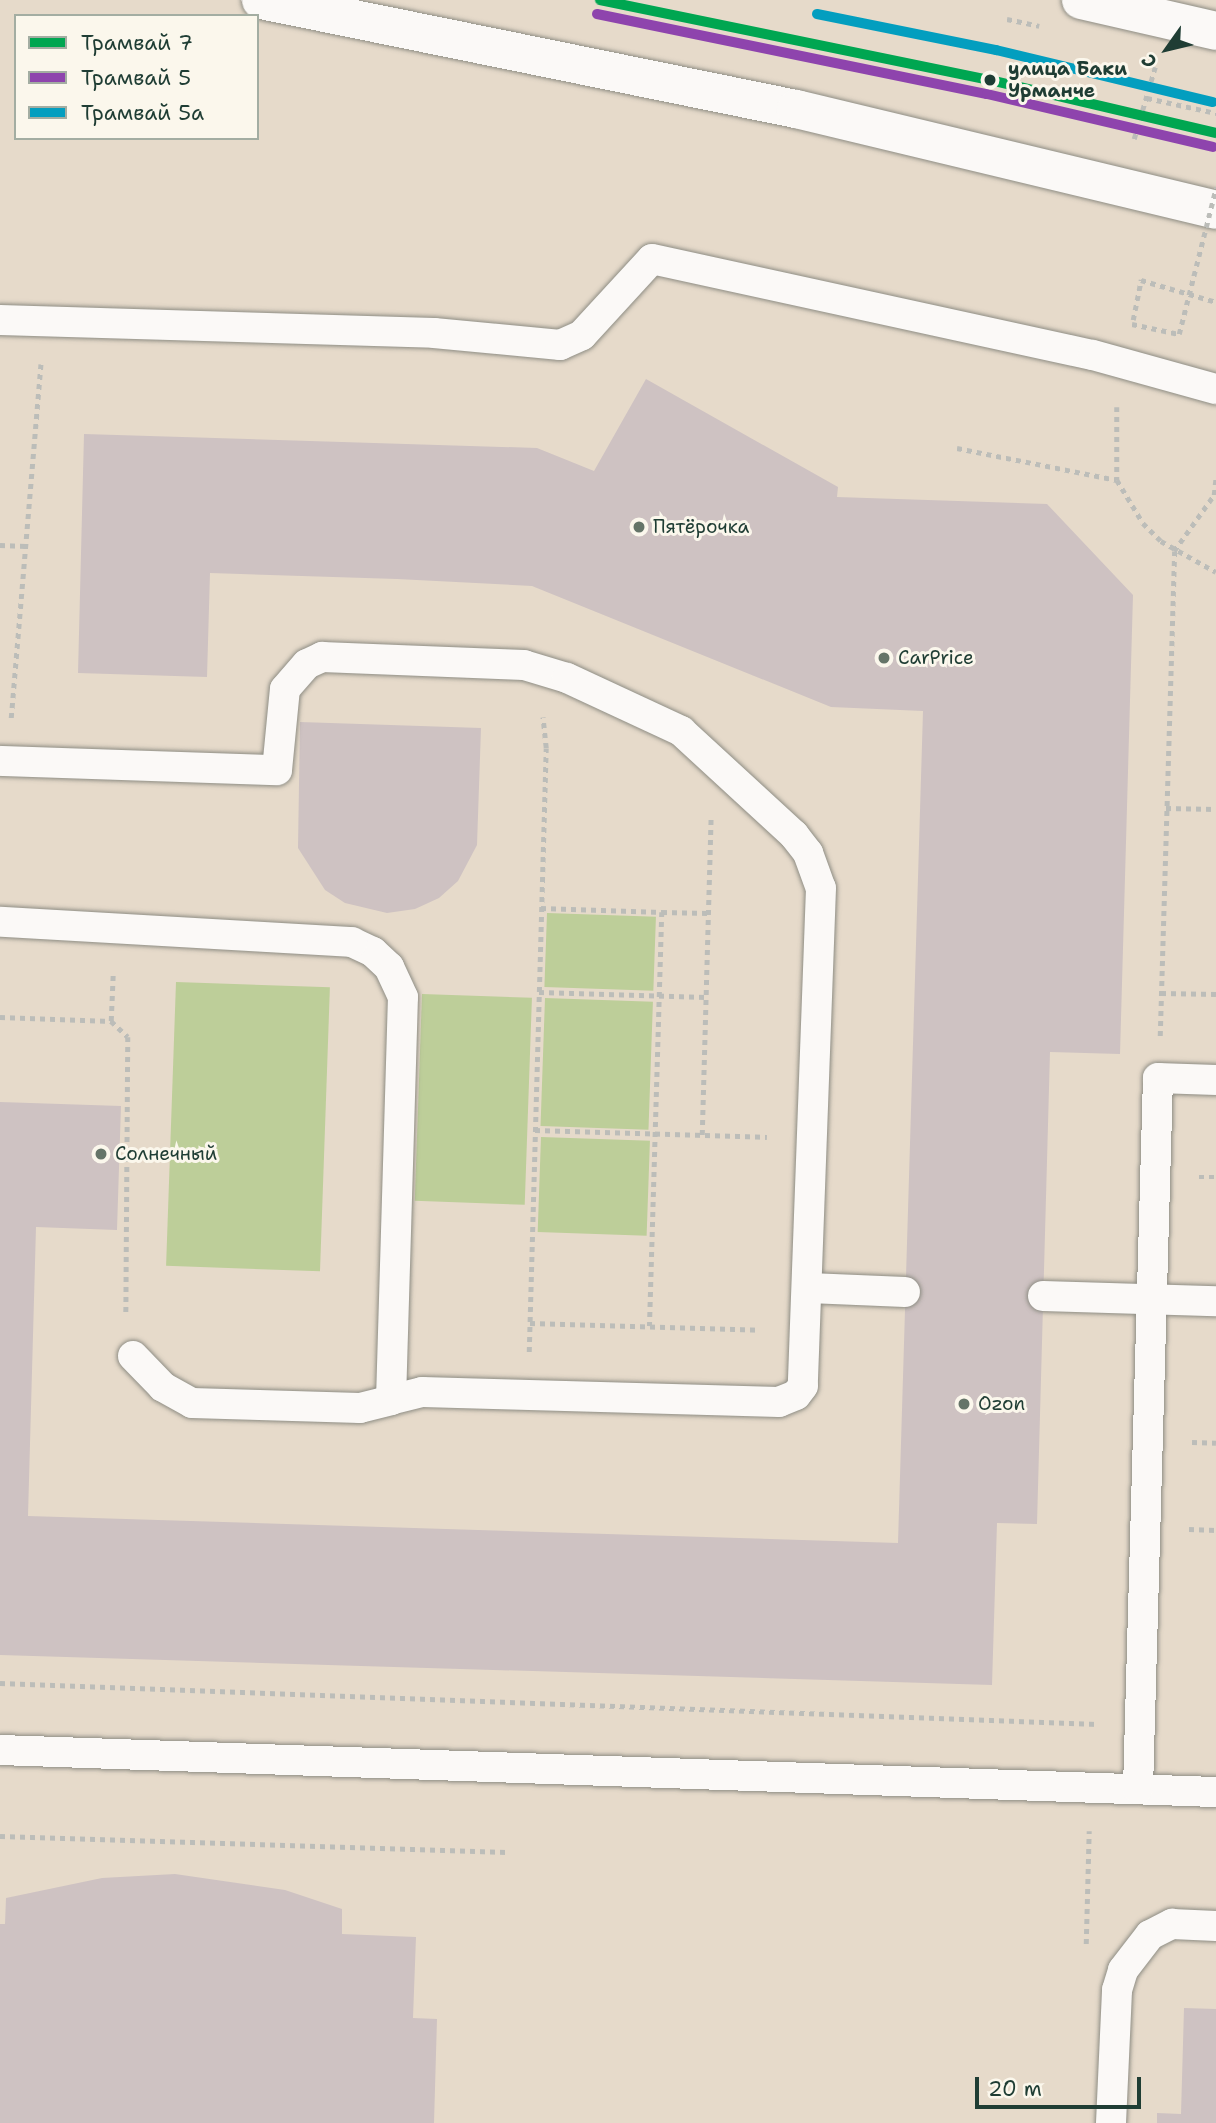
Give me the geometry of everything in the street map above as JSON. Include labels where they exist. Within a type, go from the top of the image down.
[{"type":"main road","points":[[261,0],[796,109],[1216,210]]},
{"type":"main road","points":[[1081,0],[1156,8],[1216,31]]},
{"type":"lane","points":[[0,320],[434,333],[560,345],[582,335],[652,259],[1093,355],[1216,389]]},
{"type":"lane","points":[[4,761],[288,770],[285,689],[307,664],[322,657],[539,668],[667,723],[713,760],[794,835],[817,870],[821,888],[808,1331],[803,1386],[788,1400],[422,1392],[360,1408],[191,1403],[163,1387],[133,1356]]},
{"type":"lane","points":[[0,922],[352,942],[389,967],[403,997],[391,1400]]},
{"type":"lane","points":[[1138,1789],[1158,1078],[1216,1080]]},
{"type":"lane","points":[[809,1289],[905,1292]]},
{"type":"lane","points":[[1043,1296],[1216,1301]]},
{"type":"lane","points":[[0,1750],[1216,1792]]},
{"type":"lane","points":[[1111,2123],[1117,1990],[1123,1970],[1150,1935],[1172,1924],[1216,1926]]},
{"type":"path","points":[[1007,19],[1045,27]]},
{"type":"path","points":[[1131,146],[1157,63]]},
{"type":"path","points":[[1147,98],[1216,113]]},
{"type":"path","points":[[1216,188],[1180,334],[1132,324],[1141,280],[1216,302]]},
{"type":"path","points":[[4,761],[26,546],[44,321]]},
{"type":"path","points":[[1118,398],[1113,438],[1117,480],[1143,523],[1174,551],[1216,572]]},
{"type":"path","points":[[957,448],[1117,480]]},
{"type":"path","points":[[1158,1078],[1174,551],[1215,496],[1216,477]]},
{"type":"path","points":[[0,545],[26,546]]},
{"type":"path","points":[[528,1395],[546,738],[539,668]]},
{"type":"path","points":[[702,1135],[713,760]]},
{"type":"path","points":[[1166,808],[1216,809]]},
{"type":"path","points":[[541,908],[708,913]]},
{"type":"path","points":[[650,1326],[662,912]]},
{"type":"path","points":[[539,992],[706,997]]},
{"type":"path","points":[[1161,993],[1216,994]]},
{"type":"path","points":[[0,1017],[111,1021],[128,1037],[124,1293],[133,1356]]},
{"type":"path","points":[[535,1130],[813,1139]]},
{"type":"path","points":[[530,1323],[808,1331]]},
{"type":"path","points":[[0,1683],[1140,1725]]},
{"type":"path","points":[[0,1836],[507,1852]]},
{"type":"green space","points":[[547,913],[656,917],[653,991],[544,987]]},
{"type":"green space","points":[[176,982],[330,987],[320,1271],[166,1266]]},
{"type":"green space","points":[[422,994],[532,998],[525,1205],[415,1201]]},
{"type":"green space","points":[[545,998],[653,1002],[648,1130],[541,1126]]},
{"type":"green space","points":[[541,1137],[650,1141],[647,1236],[538,1232]]},
{"type":"building","points":[[646,379],[838,487],[837,497],[1047,504],[1133,595],[1120,1054],[1050,1052],[1037,1524],[997,1523],[992,1685],[0,1655],[0,1102],[121,1106],[117,1230],[36,1227],[28,1516],[898,1543],[923,711],[831,707],[532,586],[397,579],[210,573],[207,677],[78,673],[84,434],[537,448],[594,471]]},
{"type":"building","points":[[300,722],[481,728],[477,845],[458,881],[439,898],[415,909],[387,913],[345,903],[325,890],[298,848]]},
{"type":"building","points":[[175,1874],[285,1890],[342,1909],[342,1934],[416,1937],[413,2018],[437,2019],[434,2123],[0,2123],[0,1924],[5,1924],[6,1898],[102,1878]]},
{"type":"building","points":[[1184,2008],[1216,2009],[1216,2123],[1157,2123],[1157,2113],[1181,2114]]},
{"type":"tram line","name":"7","points":[[600,0],[990,80],[1216,133]]},
{"type":"tram line","name":"5","points":[[597,14],[987,94],[1213,147]]},
{"type":"tram line","name":"5а","points":[[817,14],[996,50],[1213,102]]},
{"type":"place","name":"улица Баки Урманче","points":[[990,80]]},
{"type":"place","name":"Пятёрочка","points":[[639,527]]},
{"type":"place","name":"CarPrice","points":[[884,658]]},
{"type":"place","name":"Солнечный","points":[[101,1154]]},
{"type":"place","name":"Ozon","points":[[964,1404]]}]
